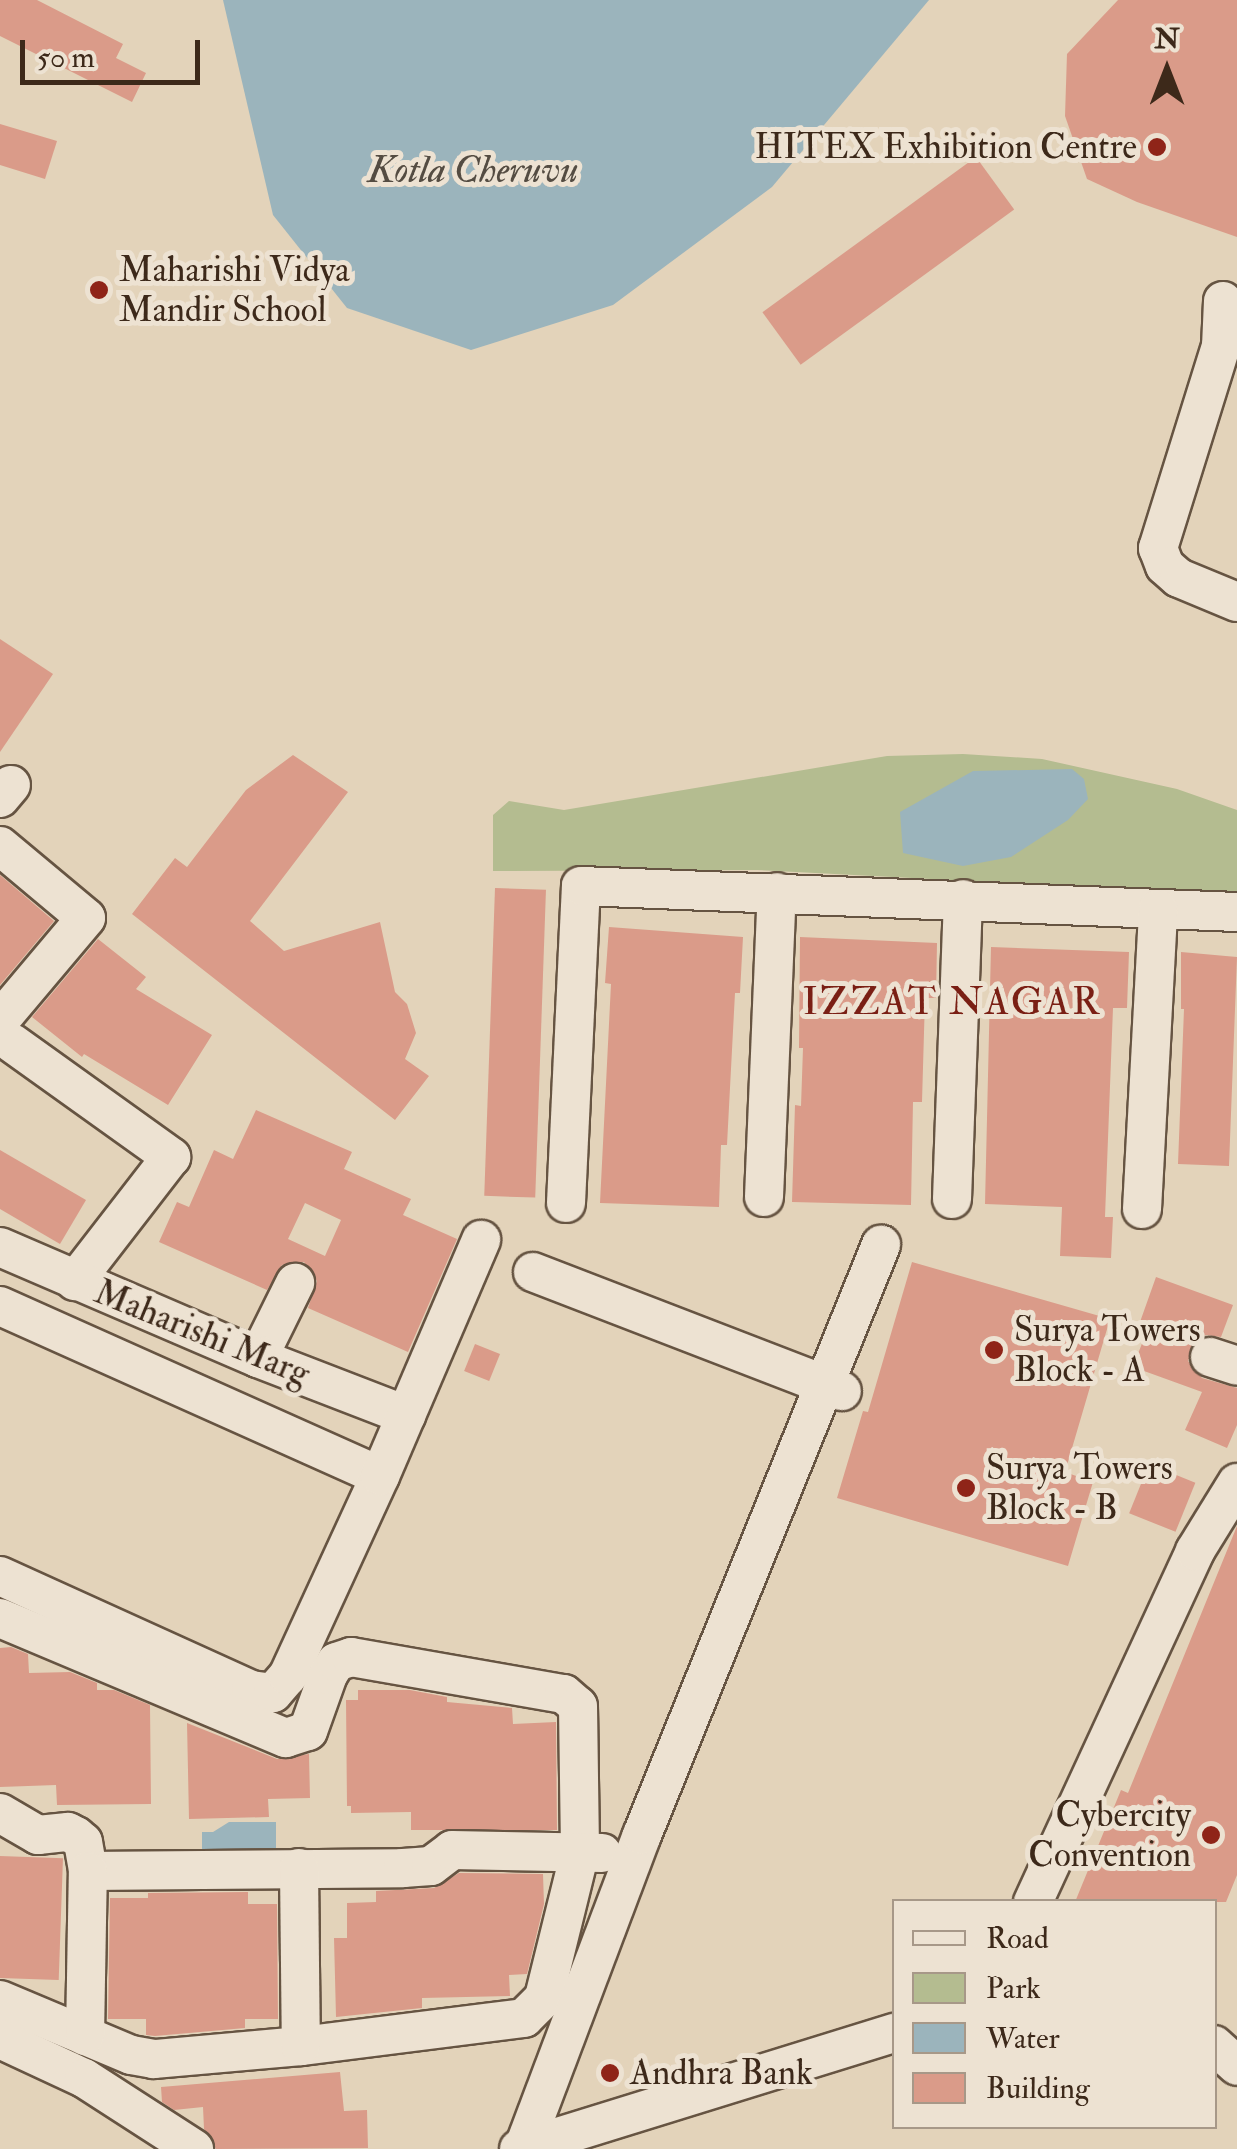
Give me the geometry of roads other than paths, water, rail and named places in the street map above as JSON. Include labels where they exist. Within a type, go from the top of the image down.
[{"type":"street","points":[[1224,302],[1221,346],[1158,548],[1165,566],[1179,578],[1237,602]]},
{"type":"street","points":[[0,846],[86,918],[6,1032],[171,1157],[75,1281]]},
{"type":"street","points":[[566,1204],[580,886],[1237,912]]},
{"type":"street","points":[[764,1198],[778,892]]},
{"type":"street","points":[[952,1199],[964,899]]},
{"type":"street","points":[[1142,1209],[1158,908]]},
{"type":"street","points":[[0,1576],[251,1690],[273,1693],[288,1676],[380,1476],[481,1240]]},
{"type":"street","points":[[881,1245],[834,1387],[639,1844],[521,2148],[599,2136],[892,2035]]},
{"type":"street","name":"Maharishi Marg","points":[[0,1247],[258,1358],[406,1415]]},
{"type":"street","points":[[533,1272],[834,1387]]},
{"type":"street","points":[[258,1358],[294,1283]]},
{"type":"street","points":[[0,1306],[380,1476]]},
{"type":"street","points":[[122,1360],[145,1311]]},
{"type":"street","points":[[1034,1899],[1196,1551],[1237,1483]]},
{"type":"street","points":[[0,1618],[286,1738],[308,1731],[328,1675],[336,1662],[351,1658],[564,1694],[578,1706],[580,1842],[544,1998],[524,2018],[301,2046],[142,2058],[0,2000]]},
{"type":"street","points":[[0,1812],[38,1835],[68,1832],[83,1842],[88,1871],[85,2036]]},
{"type":"street","points":[[88,1871],[431,1866],[452,1850],[580,1842],[639,1844]]},
{"type":"street","points":[[299,1868],[301,2046]]},
{"type":"street","points":[[0,2039],[84,2078],[194,2149]]},
{"type":"street","points":[[1217,2048],[1237,2066]]},
{"type":"water","name":"Kotla Cheruvu","points":[[223,0],[929,0],[772,187],[613,305],[471,350],[347,308],[273,215]]},
{"type":"water","points":[[1072,769],[1084,779],[1088,799],[1068,820],[1011,857],[963,866],[903,853],[900,812],[973,771]]},
{"type":"water","points":[[229,1822],[276,1822],[276,1850],[202,1850],[202,1832],[213,1832]]},
{"type":"place","name":"HITEX Exhibition Centre","points":[[1157,147]]},
{"type":"place","name":"Maharishi Vidya Mandir School","points":[[99,290]]},
{"type":"place","name":"Surya Towers Block - A","points":[[994,1350]]},
{"type":"place","name":"Surya Towers Block - B","points":[[966,1488]]},
{"type":"place","name":"Cybercity Convention","points":[[1211,1835]]},
{"type":"place","name":"Andhra Bank","points":[[610,2073]]},
{"type":"district","name":"IZZAT NAGAR","points":[[952,1003]]}]
